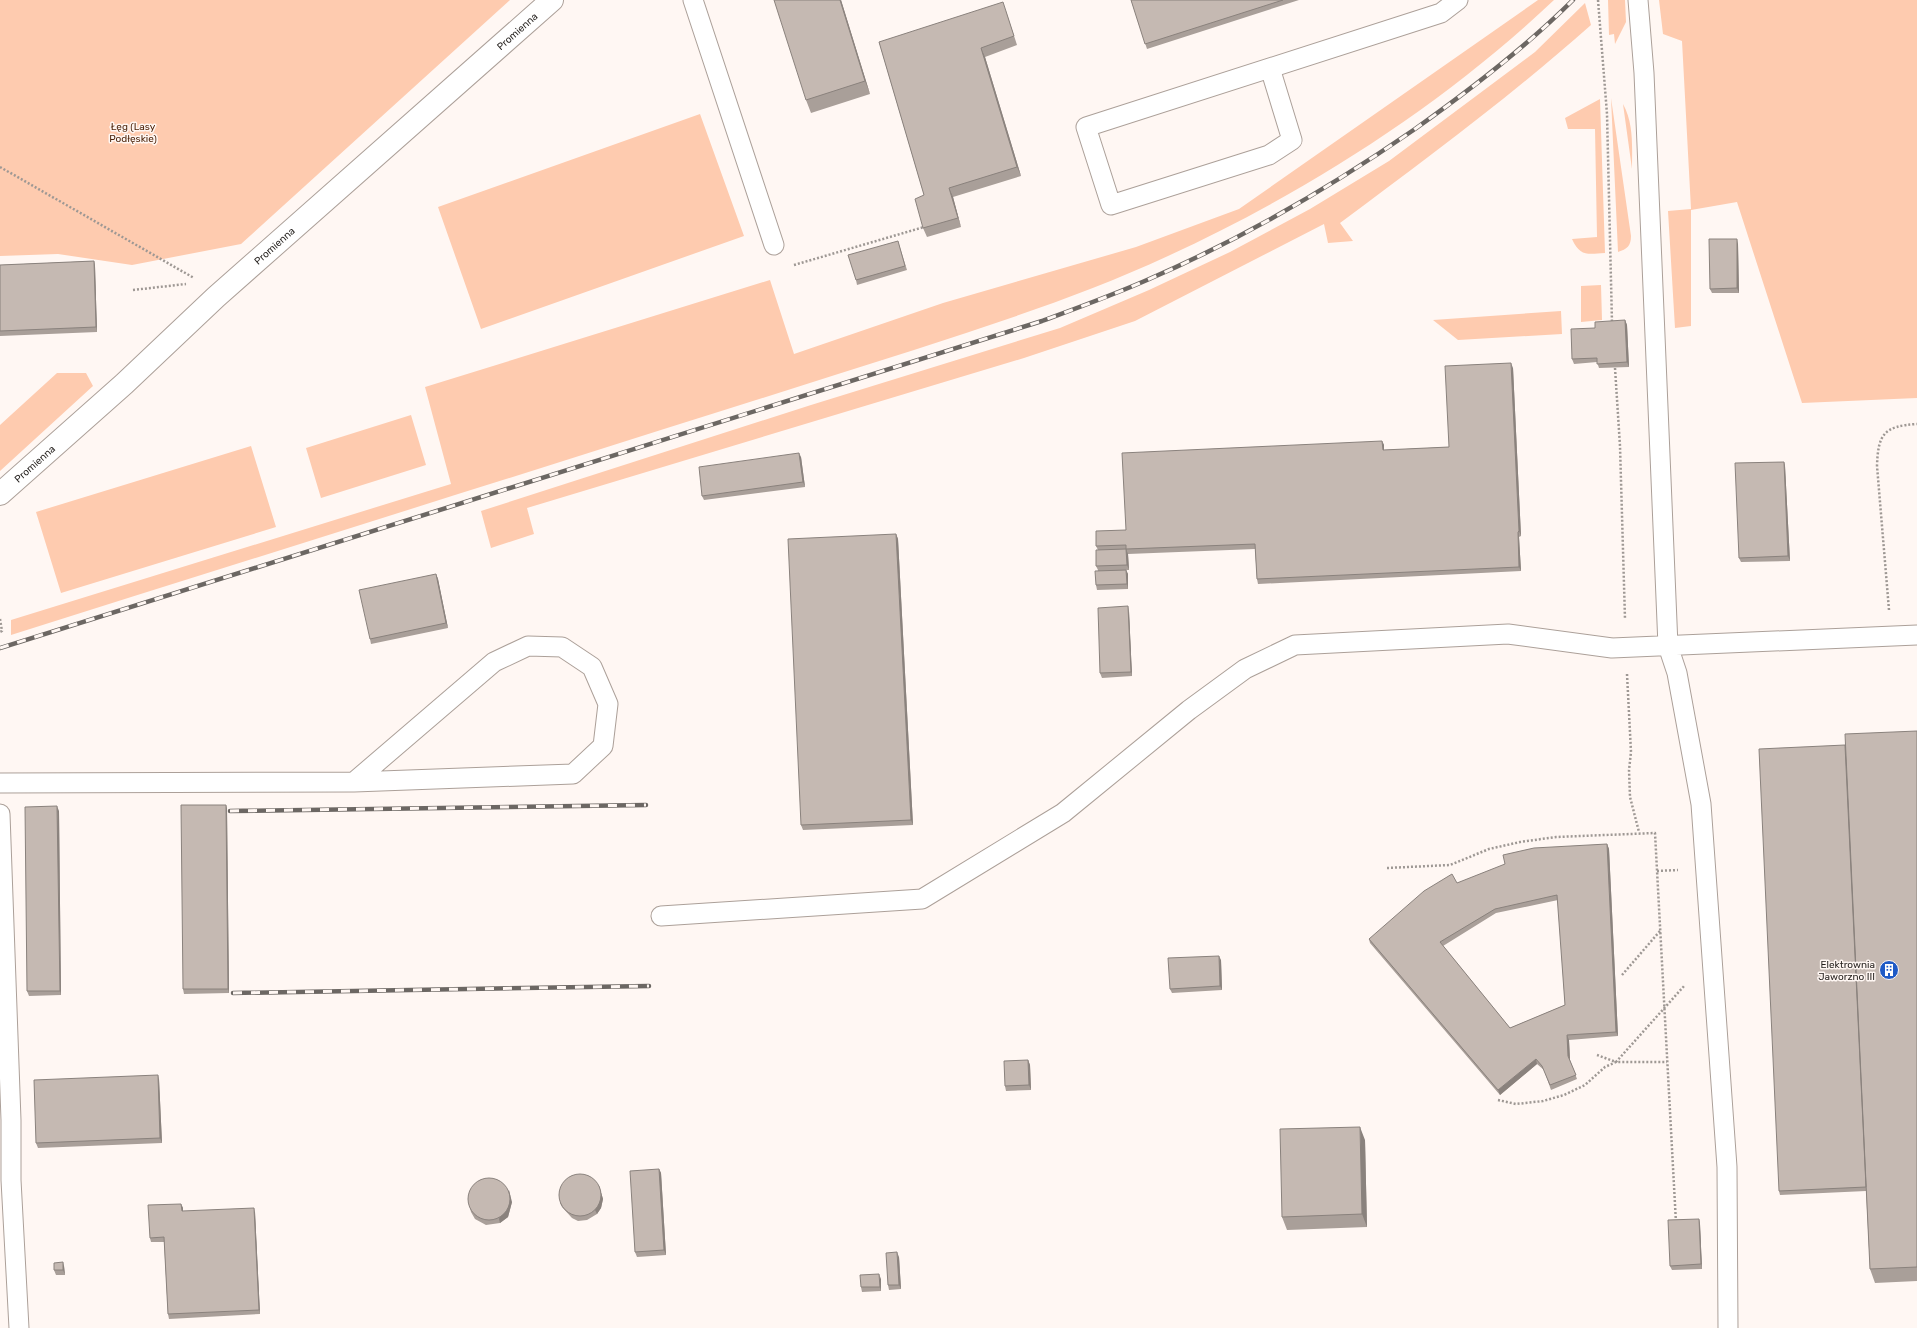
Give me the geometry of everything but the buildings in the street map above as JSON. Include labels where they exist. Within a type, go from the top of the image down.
[{"type":"street","name":"Promienna","points":[[0,494],[124,384],[216,297],[552,0]]},
{"type":"lane","points":[[693,0],[774,244]]},
{"type":"lane","points":[[1270,68],[1292,140],[1269,156],[1111,205],[1086,127],[1441,13],[1458,0]]},
{"type":"lane","points":[[1638,0],[1644,89],[1668,646],[1677,673],[1701,804],[1727,1167],[1728,1328]]},
{"type":"lane","points":[[661,916],[922,899],[1063,814],[1189,710],[1239,673],[1295,645],[1508,634],[1612,648],[1626,648],[1917,635]]},
{"type":"lane","points":[[0,783],[354,782],[573,774],[603,746],[608,704],[592,667],[562,648],[528,646],[494,662],[354,782]]},
{"type":"lane","points":[[0,814],[6,1120],[11,1180],[19,1328]]},
{"type":"path","points":[[1598,0],[1606,106],[1612,326]]},
{"type":"path","points":[[0,167],[201,282],[216,297]]},
{"type":"path","points":[[790,266],[924,227]]},
{"type":"path","points":[[133,290],[201,282]]},
{"type":"path","points":[[1614,368],[1620,446],[1626,648],[1631,752],[1629,770],[1630,797],[1639,832]]},
{"type":"path","points":[[1889,614],[1877,466],[1878,447],[1885,432],[1898,426],[1917,424]]},
{"type":"path","points":[[0,619],[2,631],[0,632]]},
{"type":"path","points":[[1387,868],[1450,865],[1489,849],[1556,837],[1639,832],[1655,833],[1676,1225]]},
{"type":"path","points":[[1622,975],[1660,931]]},
{"type":"path","points":[[1498,1100],[1516,1104],[1543,1101],[1564,1095],[1585,1085],[1605,1067],[1616,1062],[1687,983]]},
{"type":"path","points":[[1597,1055],[1616,1062],[1667,1062]]},
{"type":"green space","name":"Łęg (Lasy Podłęskie)","points":[[0,0],[510,0],[241,244],[132,265],[58,254],[0,256]]},
{"type":"green space","points":[[1538,0],[1554,0],[1511,39],[1466,75],[1420,110],[1372,143],[1322,175],[1220,231],[1106,283],[1042,307],[914,350],[11,635],[11,620],[451,484],[425,387],[770,280],[794,354],[943,303],[1136,247],[1239,209]]},
{"type":"green space","points":[[1608,0],[1625,0],[1626,22],[1615,44],[1614,34],[1609,35]]},
{"type":"green space","points":[[1659,0],[1917,0],[1917,398],[1802,403],[1737,202],[1691,210],[1691,326],[1675,328],[1668,211],[1691,209],[1682,41],[1663,34]]},
{"type":"green space","points":[[1585,3],[1591,25],[1499,102],[1340,223],[1353,241],[1328,243],[1324,224],[1135,321],[1024,358],[527,508],[534,534],[491,548],[481,511],[811,405],[1060,328],[1149,290],[1230,252],[1310,209],[1389,161],[1535,52]]},
{"type":"green space","points":[[1611,98],[1631,236],[1628,247],[1618,252]]},
{"type":"green space","points":[[1600,99],[1605,253],[1589,254],[1581,252],[1572,239],[1597,237],[1595,129],[1568,129],[1565,118]]},
{"type":"green space","points":[[1623,104],[1627,112],[1631,128],[1632,169]]},
{"type":"green space","points":[[700,114],[744,236],[481,329],[438,207]]},
{"type":"green space","points":[[1601,285],[1602,320],[1581,322],[1581,286]]},
{"type":"green space","points":[[1561,311],[1562,334],[1458,340],[1433,320]]},
{"type":"green space","points":[[57,373],[86,373],[93,386],[0,471],[0,425]]},
{"type":"green space","points":[[411,415],[426,465],[321,498],[306,448]]},
{"type":"green space","points":[[251,446],[276,527],[61,593],[36,512]]},
{"type":"railway","points":[[0,648],[1042,321],[1121,291],[1217,247],[1285,211],[1351,171],[1415,129],[1477,84],[1536,35],[1573,0]]},
{"type":"railway","points":[[230,811],[646,805]]},
{"type":"railway","points":[[233,993],[649,986]]},
{"type":"place","name":"Elektrownia Jaworzno III","points":[[1889,970]]}]
